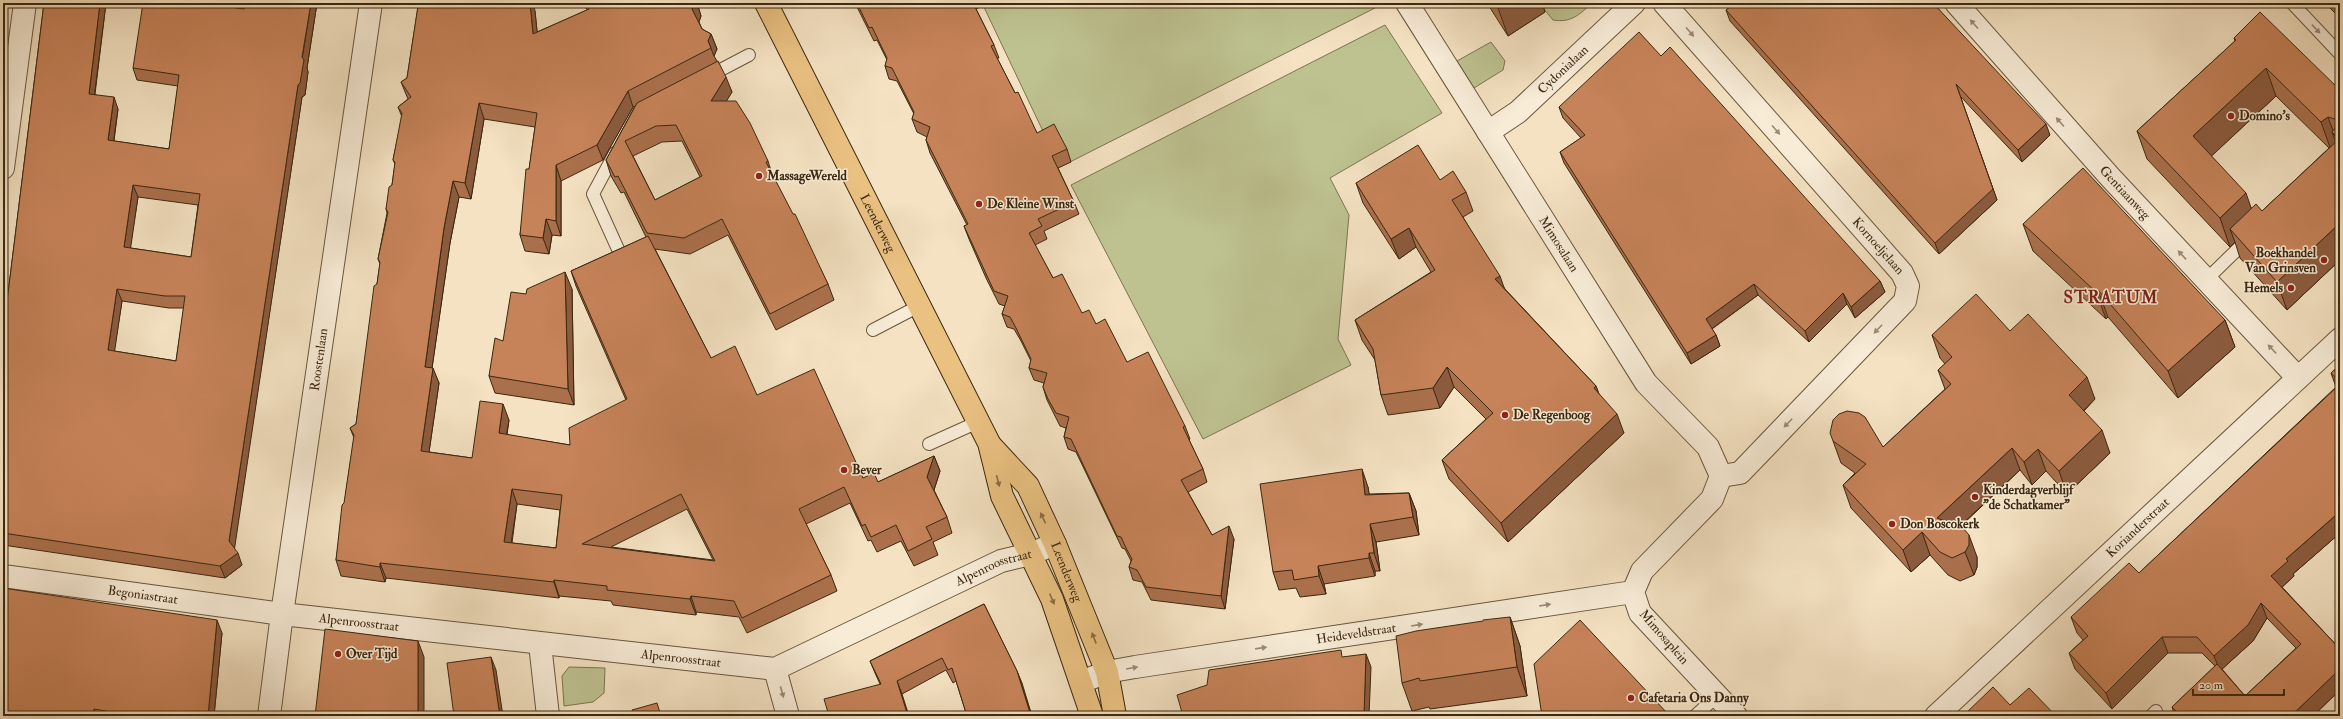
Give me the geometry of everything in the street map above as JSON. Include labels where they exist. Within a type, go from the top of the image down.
[{"type":"main road","name":"Leenderweg","points":[[766,3],[989,443],[1002,496],[1052,598],[1092,716]]},
{"type":"main road","name":"Leenderweg","points":[[989,443],[1028,486],[1055,544],[1107,672],[1115,716]]},
{"type":"street","points":[[3,168],[25,3]]},
{"type":"street","name":"Roostenlaan","points":[[269,716],[282,614],[371,3]]},
{"type":"street","name":"Mimosalaan","points":[[1407,3],[1646,383],[1708,447],[1721,476]]},
{"type":"street","name":"Cydonialaan","points":[[1488,132],[1518,112],[1634,3]]},
{"type":"street","name":"Kornoeljelaan","points":[[1664,3],[1902,273],[1908,286],[1905,301],[1740,473],[1721,476]]},
{"type":"street","name":"Gentiaanweg","points":[[1956,3],[2086,151],[2298,378]]},
{"type":"street","name":"Korianderstraat","points":[[1936,716],[2340,339]]},
{"type":"street","points":[[1633,592],[1642,571],[1712,499],[1721,476]]},
{"type":"street","name":"Alpenroosstraat","points":[[282,614],[540,644],[775,669],[1001,561],[1030,554],[1055,544]]},
{"type":"street","name":"Begoniastraat","points":[[3,576],[282,614]]},
{"type":"street","name":"Heideveldstraat","points":[[1081,682],[1107,672],[1633,592]]},
{"type":"street","name":"Mimosaplein","points":[[1633,592],[1640,613],[1736,716]]},
{"type":"street","points":[[540,644],[548,716]]},
{"type":"street","points":[[775,669],[788,716]]},
{"type":"lane","points":[[2292,3],[2340,54]]},
{"type":"lane","points":[[700,80],[749,55]]},
{"type":"lane","points":[[622,140],[593,194],[622,258]]},
{"type":"lane","points":[[2206,280],[2256,232]]},
{"type":"lane","points":[[873,330],[919,306]]},
{"type":"lane","points":[[929,444],[978,422]]},
{"type":"lane","points":[[1696,716],[1717,696]]},
{"type":"green space","points":[[982,3],[1371,3],[1375,8],[1060,167]]},
{"type":"green space","points":[[1539,3],[1592,3],[1574,17],[1559,21],[1553,20]]},
{"type":"green space","points":[[1385,25],[1442,113],[1330,178],[1349,215],[1338,339],[1351,365],[1203,439],[1071,185]]},
{"type":"green space","points":[[1491,42],[1505,61],[1503,70],[1474,88],[1457,61]]},
{"type":"green space","points":[[569,667],[605,668],[604,693],[593,702],[564,706],[562,676]]},
{"type":"building","points":[[44,3],[100,3],[89,94],[114,97],[108,140],[169,149],[179,75],[133,68],[143,3],[202,3],[244,9],[245,3],[311,3],[302,57],[304,60],[300,83],[298,85],[229,541],[238,553],[220,566],[3,533],[3,334]],"holes":[[[133,185],[200,194],[191,257],[124,247]],[[117,289],[165,296],[185,296],[176,361],[108,350]]]},
{"type":"building","points":[[417,3],[530,3],[533,34],[589,9],[586,3],[695,3],[692,9],[702,29],[711,34],[708,41],[711,48],[628,91],[597,145],[556,165],[556,221],[546,219],[543,238],[520,235],[526,169],[529,169],[537,113],[479,103],[465,183],[453,181],[444,228],[425,367],[433,368],[421,451],[472,458],[480,401],[503,404],[499,433],[570,445],[569,428],[627,399],[571,271],[648,236],[711,358],[735,346],[757,395],[814,369],[863,478],[874,473],[878,482],[934,456],[927,477],[947,517],[926,527],[932,539],[908,551],[896,525],[871,537],[865,524],[862,526],[844,487],[799,509],[831,575],[742,618],[734,601],[691,596],[690,599],[607,590],[607,586],[554,580],[554,582],[380,563],[380,567],[336,560],[342,505],[344,503],[354,435],[350,428],[356,424],[374,286],[377,284],[380,262],[378,259],[388,212],[386,209],[389,187],[392,185],[395,162],[393,160],[402,113],[398,107],[411,97],[401,82],[407,78],[418,6]],"holes":[[[512,489],[562,495],[556,548],[504,542]],[[681,494],[715,561],[582,544]]]},
{"type":"building","points":[[857,3],[973,3],[994,45],[991,46],[1015,93],[1018,92],[1037,133],[1054,124],[1067,149],[1052,156],[1074,202],[1038,219],[1042,226],[1029,233],[1053,278],[1062,274],[1082,313],[1089,310],[1096,324],[1105,319],[1127,362],[1148,352],[1185,426],[1183,427],[1203,469],[1181,480],[1212,535],[1229,526],[1221,596],[1146,587],[1137,570],[1129,567],[1132,559],[1121,537],[1117,536],[1071,439],[1064,437],[1069,417],[1056,413],[1048,399],[1043,387],[1047,373],[1029,368],[1031,359],[1016,328],[1010,317],[1002,314],[1008,296],[994,291],[964,226],[968,224],[926,140],[930,127],[912,119],[914,112],[892,68],[885,66],[887,58],[872,27],[869,28]]},
{"type":"building","points":[[1495,3],[1506,3],[1498,8]]},
{"type":"building","points":[[1735,3],[1933,3],[2046,124],[2018,150],[1956,84],[1993,189],[1935,243],[1726,10]]},
{"type":"building","points":[[2260,12],[2340,90],[2340,223],[2277,282],[2230,229],[2256,204],[2262,211],[2339,139],[2332,132],[2337,126],[2335,119],[2328,117],[2321,122],[2266,68],[2193,136],[2246,193],[2220,218],[2137,131],[2236,40],[2234,38]]},
{"type":"building","points":[[1639,32],[1661,56],[1670,47],[1880,281],[1851,307],[1843,293],[1805,331],[1754,284],[1706,319],[1716,335],[1687,353],[1560,152],[1585,135],[1559,107]]},
{"type":"building","points":[[718,61],[726,77],[711,101],[736,101],[750,123],[768,161],[766,162],[793,214],[795,214],[828,284],[770,314],[722,219],[684,238],[647,233],[618,176],[615,177],[606,160],[637,103]],"holes":[[[676,125],[702,176],[655,200],[625,141],[656,126]]]},
{"type":"building","points":[[1418,145],[1440,180],[1453,171],[1466,192],[1452,200],[1500,276],[1495,279],[1596,386],[1594,388],[1617,414],[1501,523],[1442,460],[1493,413],[1447,367],[1433,388],[1381,395],[1373,349],[1355,320],[1435,270],[1409,228],[1391,239],[1356,183]]},
{"type":"building","points":[[2083,168],[2225,320],[2168,371],[2098,290],[2096,292],[2023,224]]},
{"type":"building","points":[[565,272],[568,389],[489,376],[495,338],[503,341],[511,292],[526,294],[527,289]]},
{"type":"building","points":[[1976,294],[2010,331],[2028,314],[2087,377],[2069,395],[2102,430],[2059,471],[2038,449],[2024,462],[2012,448],[1937,518],[1963,528],[1969,535],[1969,545],[1965,552],[1952,558],[1940,552],[1922,532],[1903,550],[1843,485],[1866,464],[1833,441],[1830,433],[1833,420],[1839,414],[1847,411],[1859,413],[1865,417],[1883,447],[1951,384],[1938,370],[1952,357],[1932,335]]},
{"type":"building","points":[[2340,365],[2340,383],[2331,373]]},
{"type":"building","points":[[2340,384],[2340,519],[2336,515],[2286,559],[2288,561],[2271,576],[2340,649],[2340,669],[2291,716],[2181,716],[2172,707],[2217,664],[2245,696],[2301,644],[2261,603],[2248,625],[2214,656],[2197,637],[2162,637],[2106,693],[2069,653],[2088,636],[2071,617],[2129,563],[2139,573]]},
{"type":"building","points":[[1362,469],[1365,495],[1409,493],[1413,517],[1370,524],[1374,553],[1369,553],[1369,558],[1318,566],[1319,576],[1294,580],[1292,570],[1273,572],[1260,484]]},
{"type":"building","points":[[3,588],[217,620],[208,716],[136,716],[94,709],[93,716],[3,716]]},
{"type":"building","points":[[984,604],[1017,671],[1031,716],[967,716],[952,668],[948,670],[942,658],[897,681],[908,716],[829,716],[824,699],[881,684],[870,661]]},
{"type":"building","points":[[1510,617],[1517,667],[1420,681],[1419,678],[1402,683],[1396,636],[1416,631]]},
{"type":"building","points":[[1580,620],[1668,714],[1666,716],[1542,716],[1534,664]]},
{"type":"building","points":[[325,629],[418,641],[418,716],[315,716]]},
{"type":"building","points":[[1341,650],[1342,657],[1366,654],[1364,716],[1183,716],[1177,695],[1207,685],[1209,670]]},
{"type":"building","points":[[491,657],[500,716],[454,716],[447,663]]},
{"type":"building","points":[[1993,687],[2010,705],[2029,688],[2056,716],[1963,716]]},
{"type":"building","points":[[657,703],[661,716],[634,716],[632,710]]},
{"type":"place","name":"Domino's","points":[[2231,116]]},
{"type":"place","name":"MassageWereld","points":[[759,176]]},
{"type":"place","name":"De Kleine Winst","points":[[979,204]]},
{"type":"place","name":"Boekhandel Van Grinsven","points":[[2324,260]]},
{"type":"place","name":"Hemels","points":[[2291,288]]},
{"type":"place","name":"De Regenboog","points":[[1505,415]]},
{"type":"place","name":"Bever","points":[[844,470]]},
{"type":"place","name":"Kinderdagverblijf \"de Schatkamer\"","points":[[1975,497]]},
{"type":"place","name":"Don Boscokerk","points":[[1892,524]]},
{"type":"place","name":"Over Tijd","points":[[338,654]]},
{"type":"place","name":"Cafetaria Ons Danny","points":[[1631,698]]},
{"type":"district","name":"STRATUM","points":[[2111,297]]}]
